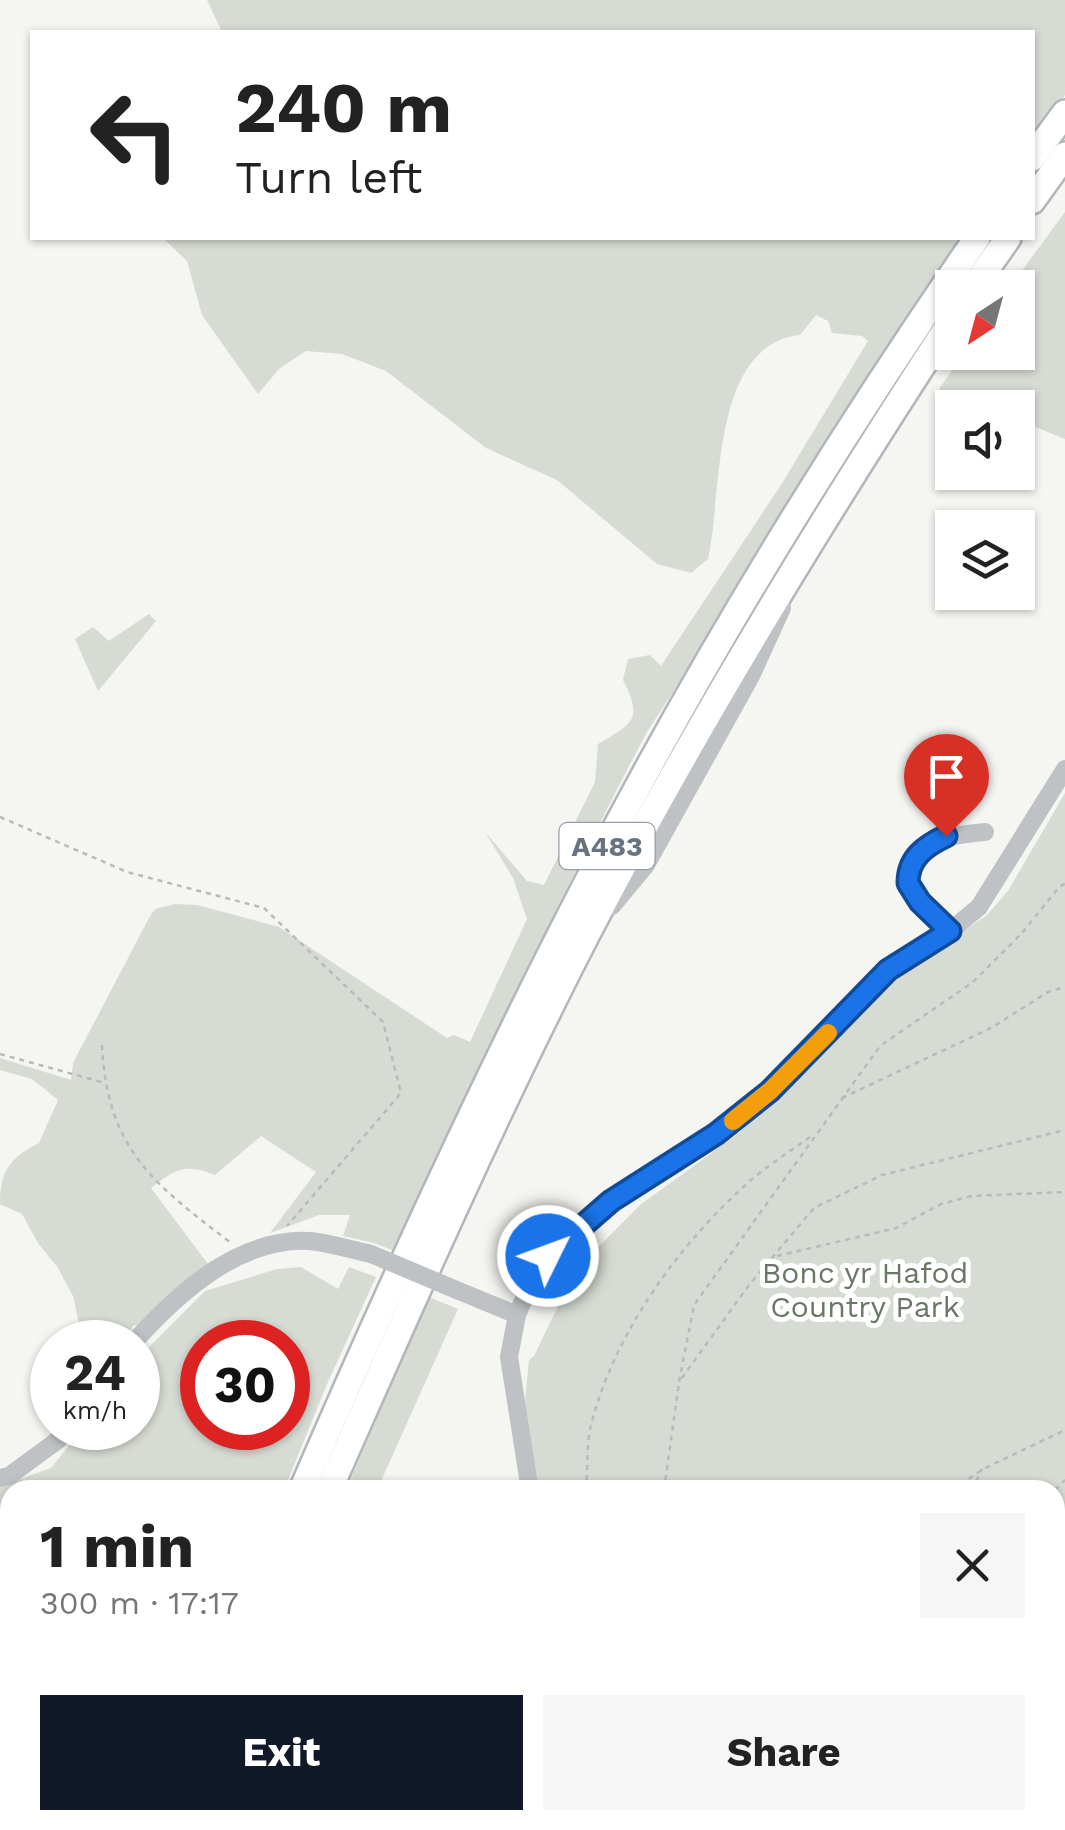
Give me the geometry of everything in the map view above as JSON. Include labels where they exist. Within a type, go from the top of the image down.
[{"type":"highway","points":[[1035,154],[1065,113]]},
{"type":"highway","points":[[1035,198],[1065,156]]},
{"type":"highway","name":"A483","points":[[306,1480],[473,1109],[581,893],[697,682],[855,422],[977,240]]},
{"type":"highway","points":[[986,270],[1007,240]]},
{"type":"highway","name":"A483","points":[[333,1480],[444,1230],[586,936],[681,760],[935,347]]},
{"type":"street","points":[[528,1480],[508,1356],[516,1315],[548,1256],[611,1201],[716,1134],[770,1091],[888,970],[950,931],[979,907],[1065,769]]},
{"type":"street","points":[[950,931],[910,891],[908,873],[929,844],[946,836],[985,832]]},
{"type":"street","points":[[158,1320],[212,1270],[244,1254],[309,1241],[372,1254],[516,1315]]},
{"type":"street","points":[[0,1478],[10,1476],[45,1450]]},
{"type":"path","points":[[0,817],[127,872],[264,908],[383,1022],[402,1094],[270,1247]]},
{"type":"path","points":[[665,1480],[694,1305],[880,1046],[973,982],[1065,884]]},
{"type":"path","points":[[841,1099],[991,1028],[1048,992],[1065,987]]},
{"type":"path","points":[[102,1046],[116,1125],[135,1159],[168,1194],[244,1254]]},
{"type":"path","points":[[0,1054],[106,1083]]},
{"type":"path","points":[[679,1382],[814,1208],[882,1175],[1065,1130]]},
{"type":"path","points":[[587,1480],[591,1425],[610,1367],[673,1261],[751,1180],[816,1132]]},
{"type":"path","points":[[773,1257],[896,1228],[941,1204],[972,1196],[1065,1192]]},
{"type":"path","points":[[966,1480],[983,1468],[1065,1430]]},
{"type":"path","points":[[977,1480],[983,1468]]},
{"type":"green space","points":[[207,0],[1065,0],[1065,95],[1035,139],[1035,30],[221,30]]},
{"type":"green space","points":[[1065,212],[1065,439],[1035,427],[1035,390],[939,389],[952,370],[1035,370],[1035,270],[1022,270]]},
{"type":"green space","points":[[165,240],[966,240],[946,270],[935,270],[935,287],[647,732],[518,990],[397,1252],[343,1236],[350,1215],[319,1215],[270,1233],[316,1172],[261,1136],[215,1175],[196,1169],[181,1170],[151,1188],[208,1264],[151,1320],[78,1320],[73,1296],[22,1214],[0,1204],[8,1167],[39,1143],[58,1100],[32,1079],[0,1070],[0,1058],[71,1080],[73,1063],[149,918],[155,909],[175,904],[197,905],[279,927],[447,1038],[454,1035],[470,1042],[527,919],[513,878],[485,832],[527,881],[544,885],[595,782],[598,744],[632,719],[633,704],[623,680],[628,659],[650,655],[661,666],[781,485],[868,341],[862,336],[832,333],[828,321],[816,315],[800,335],[771,345],[750,365],[735,393],[726,426],[708,559],[691,573],[657,564],[557,480],[486,448],[386,371],[342,354],[306,351],[280,368],[258,394],[202,315],[187,261]]},
{"type":"green space","points":[[149,614],[156,621],[98,691],[75,639],[93,627],[109,641]]},
{"type":"green space","name":"Bonc yr Hafod Country Park","points":[[1065,793],[1065,1480],[537,1480],[525,1401],[529,1360],[575,1271],[640,1205],[739,1133],[895,978],[987,915],[1008,891]]},
{"type":"green space","points":[[301,1267],[338,1289],[349,1267],[376,1277],[310,1426],[310,1320],[180,1320],[180,1450],[300,1450],[288,1480],[17,1480],[51,1468],[65,1450],[160,1450],[160,1336],[205,1291],[277,1269]]},
{"type":"green space","points":[[429,1297],[458,1309],[381,1480],[350,1480]]},
{"type":"slow traffic","points":[[733,1121],[770,1091],[828,1033]]},
{"type":"route","points":[[548,1256],[611,1201],[716,1134],[770,1091],[888,970],[950,931],[910,891],[908,883],[908,873],[920,852],[946,836]]}]
